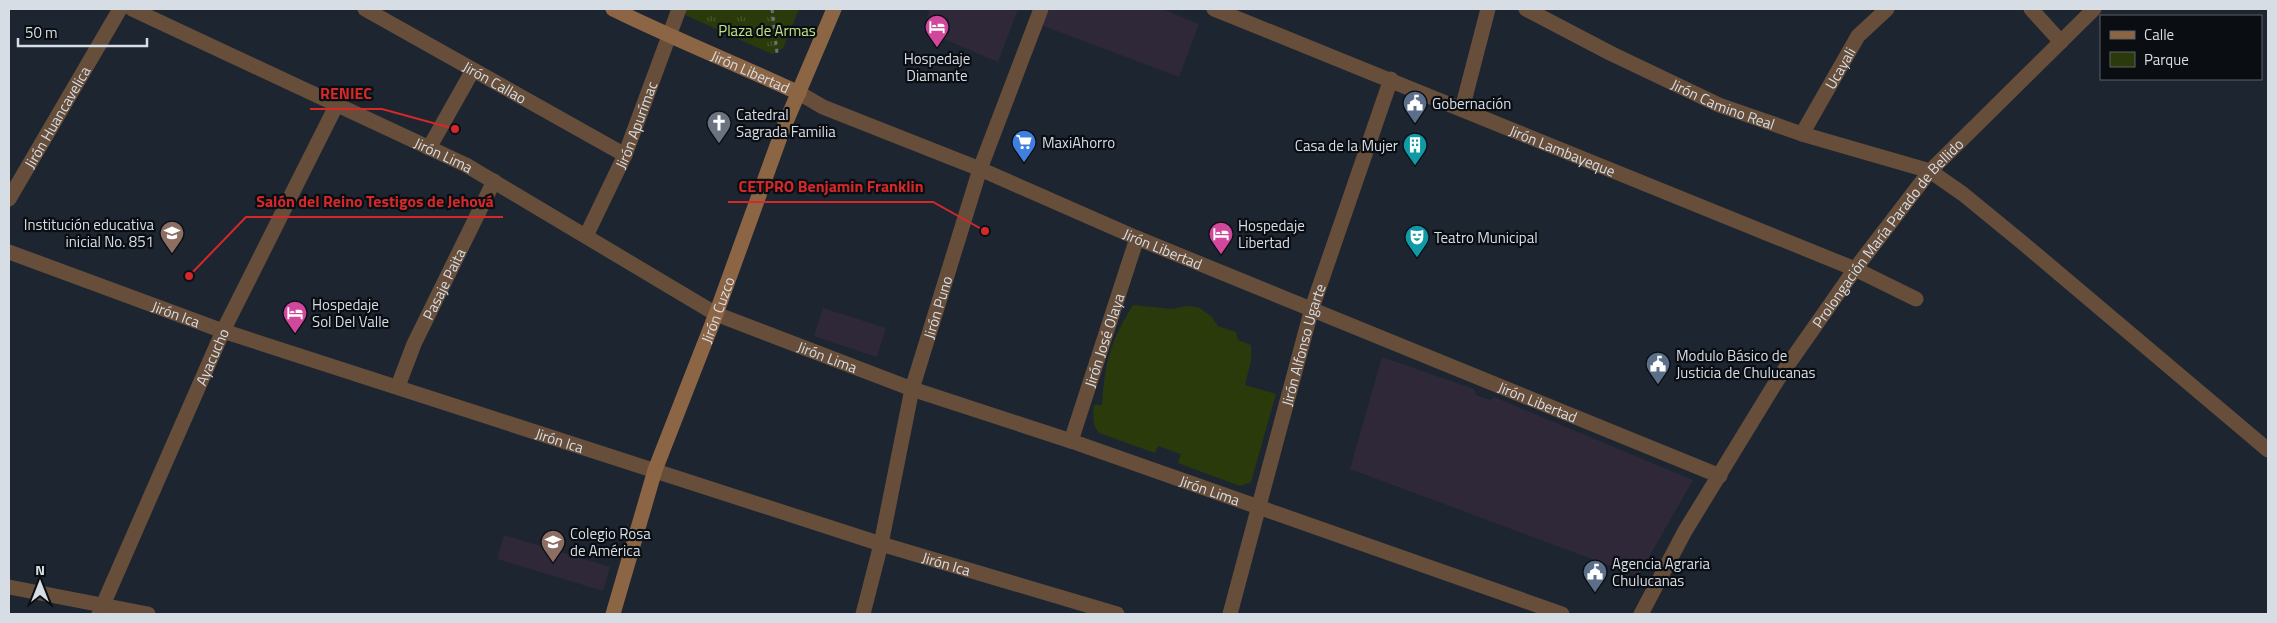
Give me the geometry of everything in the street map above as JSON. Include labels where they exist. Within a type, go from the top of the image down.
[{"type":"street","name":"Jirón Huancavelica","points":[[9,199],[120,9]]},
{"type":"street","name":"Jirón Lima","points":[[132,9],[466,165],[716,314],[912,389],[1070,441],[1562,614]]},
{"type":"street","name":"Jirón Callao","points":[[366,9],[625,155]]},
{"type":"street","name":"Jirón Libertad","points":[[613,9],[669,37],[695,46],[799,93],[823,106],[980,169],[1137,238],[1720,476]]},
{"type":"street","name":"Jirón Apurímac","points":[[586,236],[625,155],[679,9]]},
{"type":"street","name":"Jirón Cuzco","points":[[613,614],[655,470],[716,314],[783,129],[834,9]]},
{"type":"street","name":"Jirón Puno","points":[[863,614],[881,544],[912,389],[980,169],[1041,9]]},
{"type":"street","name":"Jirón Lambayeque","points":[[1214,9],[1391,79],[1855,269],[1916,300]]},
{"type":"street","points":[[1462,108],[1488,9]]},
{"type":"street","name":"Jirón Camino Real","points":[[1526,9],[1610,53],[1719,105],[1802,134],[1930,171],[1963,194],[2024,244],[2268,450]]},
{"type":"street","name":"Ucayali","points":[[1802,134],[1858,36],[1887,9]]},
{"type":"street","points":[[2031,9],[2061,42]]},
{"type":"street","name":"Prolongación María Parado de Bellido","points":[[1641,614],[1685,531],[1778,379],[1855,269],[1930,171],[2094,9]]},
{"type":"street","points":[[429,148],[473,70]]},
{"type":"street","name":"Jirón Alfonso Ugarte","points":[[1230,614],[1312,308],[1391,79]]},
{"type":"street","name":"Ayacucho","points":[[101,610],[223,330],[337,104]]},
{"type":"street","name":"Pasaje Paita","points":[[398,386],[418,336],[494,182]]},
{"type":"street","name":"Jirón José Olaya","points":[[1070,441],[1137,238]]},
{"type":"street","name":"Jirón Ica","points":[[9,252],[223,330],[881,544],[1118,614]]},
{"type":"street","points":[[9,587],[101,610],[148,614]]},
{"type":"path","points":[[772,9],[777,53]]},
{"type":"shaded area","points":[[930,9],[1018,9],[998,62],[923,30]]},
{"type":"shaded area","points":[[1047,9],[1162,9],[1199,24],[1179,77],[1041,25]]},
{"type":"shaded area","points":[[823,308],[886,328],[877,357],[814,336]]},
{"type":"shaded area","points":[[1382,357],[1474,389],[1476,395],[1490,400],[1494,397],[1693,480],[1638,576],[1350,469]]},
{"type":"shaded area","name":"Colegio Rosa de América","points":[[504,535],[610,567],[603,591],[497,559]]},
{"type":"green space","name":"Plaza de Armas","points":[[679,9],[799,9],[783,48],[772,54],[681,13]]},
{"type":"green space","points":[[1133,305],[1172,309],[1186,306],[1198,307],[1211,316],[1218,326],[1236,332],[1238,340],[1251,345],[1251,361],[1245,385],[1276,394],[1251,482],[1240,486],[1178,463],[1181,454],[1158,446],[1155,453],[1099,433],[1095,427],[1094,405],[1102,405],[1110,353],[1119,330]]},
{"type":"place","name":"Hospedaje Diamante","points":[[937,48]]},
{"type":"place","name":"Gobernación","points":[[1415,124]]},
{"type":"place","name":"RENIEC","points":[[455,129]]},
{"type":"place","name":"Catedral Sagrada Familia","points":[[719,144]]},
{"type":"place","name":"MaxiAhorro","points":[[1024,163]]},
{"type":"place","name":"Casa de la Mujer","points":[[1415,166]]},
{"type":"place","name":"CETPRO Benjamin Franklin","points":[[985,231]]},
{"type":"place","name":"Institución educativa inicial No. 851","points":[[172,254]]},
{"type":"place","name":"Hospedaje Libertad","points":[[1221,255]]},
{"type":"place","name":"Teatro Municipal","points":[[1417,258]]},
{"type":"place","name":"Salón del Reino Testigos de Jehová","points":[[189,276]]},
{"type":"place","name":"Hospedaje Sol Del Valle","points":[[295,334]]},
{"type":"place","name":"Modulo Básico de Justicia de Chulucanas","points":[[1658,385]]},
{"type":"place","name":"Colegio Rosa de América","points":[[553,563]]},
{"type":"place","name":"Agencia Agraria Chulucanas","points":[[1595,593]]}]
